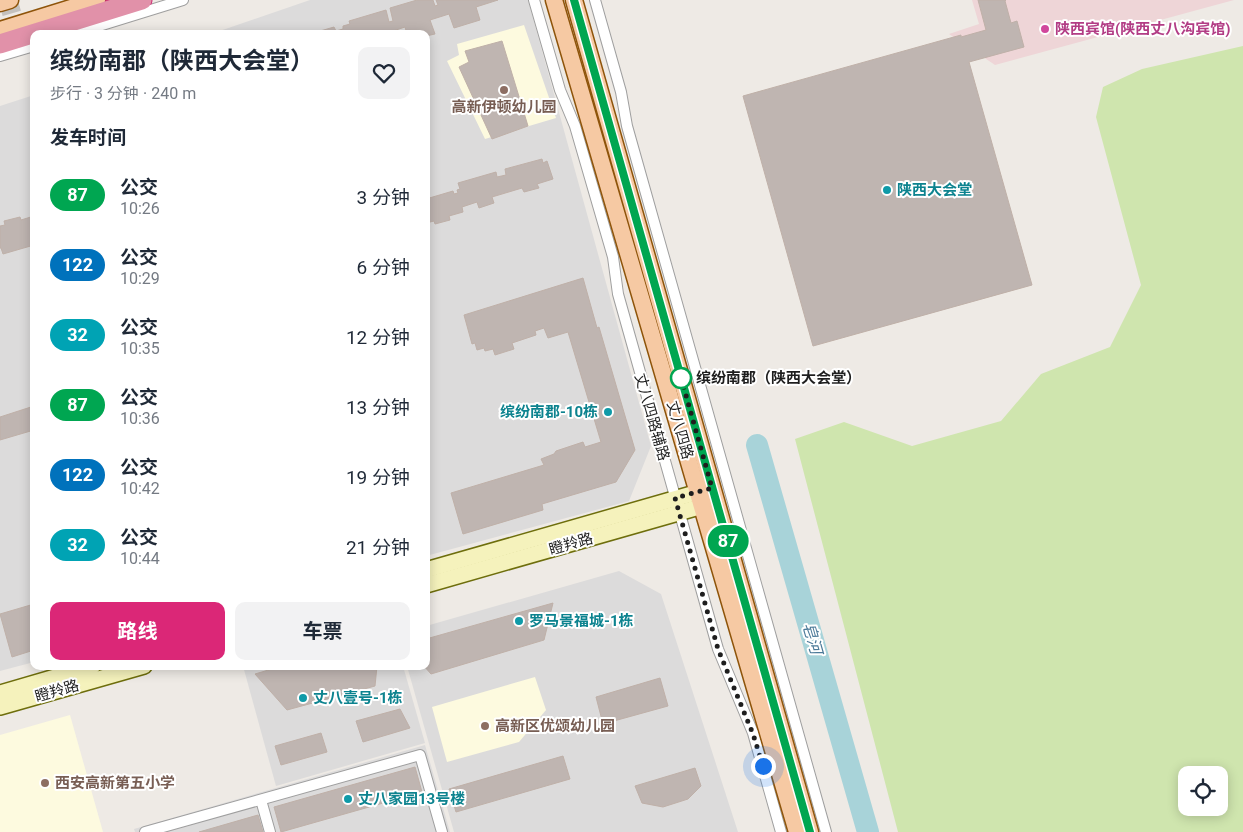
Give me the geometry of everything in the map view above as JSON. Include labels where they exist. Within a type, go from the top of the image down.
[{"type":"highway","points":[[45,30],[142,0]]},
{"type":"highway","points":[[0,44],[30,35]]},
{"type":"main road","points":[[0,3],[10,0]]},
{"type":"main road","points":[[0,30],[97,0]]},
{"type":"main road","name":"丈八四路","points":[[554,0],[810,832]]},
{"type":"main road","name":"丈八四路","points":[[574,0],[797,832]]},
{"type":"street","points":[[86,30],[183,0]]},
{"type":"street","name":"丈八四路辅路","points":[[534,0],[560,90],[575,126],[611,248],[618,294],[718,649],[753,734],[781,832]]},
{"type":"street","points":[[595,0],[621,92],[627,126],[826,832]]},
{"type":"street","points":[[0,56],[30,47]]},
{"type":"street","name":"瞪羚路","points":[[430,584],[707,497]]},
{"type":"street","name":"瞪羚路","points":[[430,569],[677,506]]},
{"type":"street","name":"瞪羚路","points":[[0,693],[79,670]]},
{"type":"street","name":"瞪羚路","points":[[0,707],[130,670]]},
{"type":"street","points":[[145,832],[420,755],[442,832]]},
{"type":"street","points":[[261,800],[270,832]]},
{"type":"shaded area","points":[[310,0],[528,0],[651,446],[629,501],[430,555],[430,30],[223,30]]},
{"type":"shaded area","name":"陕西宾馆(陕西丈八沟宾馆)","points":[[972,0],[1234,0],[995,65],[949,34],[979,24]]},
{"type":"shaded area","name":"高新伊顿幼儿园","points":[[524,25],[556,118],[485,139],[447,61],[459,55],[457,44]]},
{"type":"shaded area","points":[[30,96],[30,663],[0,671],[0,106]]},
{"type":"shaded area","points":[[619,571],[661,594],[738,832],[454,832],[408,670],[430,670],[430,625]]},
{"type":"shaded area","points":[[244,670],[404,670],[425,743],[276,786]]},
{"type":"shaded area","name":"高新区优颂幼儿园","points":[[535,677],[546,710],[519,742],[447,762],[432,707]]},
{"type":"shaded area","name":"西安高新第五小学","points":[[70,715],[103,832],[0,832],[0,735]]},
{"type":"shaded area","points":[[425,745],[450,832],[135,832],[134,829]]},
{"type":"green space","points":[[1243,46],[1243,832],[898,832],[795,439],[844,422],[912,446],[1001,421],[1041,374],[1110,347],[1141,285],[1096,117],[1103,87],[1142,69]]},
{"type":"building","points":[[417,0],[433,0],[435,6],[438,5],[436,0],[498,0],[476,7],[480,20],[454,28],[449,14],[430,20],[435,34],[430,35],[430,30],[406,30],[405,27],[396,30],[340,30],[343,29],[343,26],[350,24],[349,21],[386,10],[389,22],[393,21],[390,8]]},
{"type":"building","name":"陕西大会堂","points":[[978,0],[1006,0],[1011,23],[1017,21],[1024,47],[969,62],[1032,285],[813,346],[743,96],[961,35],[961,37],[986,30]]},
{"type":"building","points":[[334,27],[336,30],[324,30]]},
{"type":"building","points":[[502,41],[528,126],[492,139],[459,67],[469,62],[465,51]]},
{"type":"building","points":[[542,159],[543,163],[547,161],[553,179],[537,184],[539,188],[524,192],[522,188],[492,197],[494,203],[479,208],[477,202],[462,207],[463,212],[449,216],[450,220],[435,224],[434,221],[430,222],[430,198],[453,191],[454,194],[458,193],[457,190],[460,189],[458,183],[496,172],[497,177],[506,175],[505,169]]},
{"type":"building","points":[[20,217],[21,220],[30,217],[30,246],[3,254],[0,248],[0,226],[5,225],[4,221]]},
{"type":"building","name":"缤纷南郡-10栋","points":[[583,278],[635,450],[616,482],[542,504],[543,510],[463,534],[451,493],[544,465],[541,459],[554,454],[556,451],[583,442],[585,447],[601,442],[568,332],[548,338],[544,328],[535,331],[536,335],[512,343],[514,349],[495,355],[493,349],[485,351],[484,348],[477,350],[475,343],[472,344],[464,315]]},
{"type":"building","points":[[30,407],[30,431],[0,440],[0,417]]},
{"type":"building","name":"罗马景福城-1栋","points":[[553,603],[544,640],[431,674],[428,670],[430,670],[430,638]]},
{"type":"building","points":[[30,605],[30,651],[12,657],[0,614]]},
{"type":"building","name":"丈八壹号-1栋","points":[[268,670],[377,670],[375,686],[287,710],[255,674]]},
{"type":"building","points":[[660,678],[668,706],[603,724],[596,697]]},
{"type":"building","points":[[400,709],[410,728],[363,742],[356,721]]},
{"type":"building","points":[[321,733],[327,752],[281,765],[275,746]]},
{"type":"building","points":[[563,756],[570,779],[456,812],[449,789]]},
{"type":"building","name":"丈八家园13号楼","points":[[415,767],[422,792],[281,832],[274,807]]},
{"type":"building","points":[[695,768],[701,786],[688,799],[663,807],[642,803],[635,786]]},
{"type":"building","points":[[258,815],[263,832],[199,832]]},
{"type":"waterway","name":"皂河","points":[[757,445],[868,832]]},
{"type":"tunnel","points":[[0,7],[24,0]]},
{"type":"bus line","name":"87","points":[[574,0],[810,832]]},
{"type":"place","name":"陕西宾馆(陕西丈八沟宾馆)","points":[[1045,29]]},
{"type":"place","name":"高新伊顿幼儿园","points":[[504,90]]},
{"type":"place","name":"陕西大会堂","points":[[887,190]]},
{"type":"place","name":"缤纷南郡（陕西大会堂）","points":[[681,378]]},
{"type":"place","name":"缤纷南郡-10栋","points":[[608,412]]},
{"type":"place","name":"罗马景福城-1栋","points":[[519,621]]},
{"type":"place","name":"丈八壹号-1栋","points":[[303,698]]},
{"type":"place","name":"高新区优颂幼儿园","points":[[485,726]]},
{"type":"place","name":"西安高新第五小学","points":[[45,783]]},
{"type":"place","name":"丈八家园13号楼","points":[[348,799]]},
{"type":"route","points":[[681,378],[680,374],[712,488],[675,498],[718,649],[753,734],[763,766]]}]
